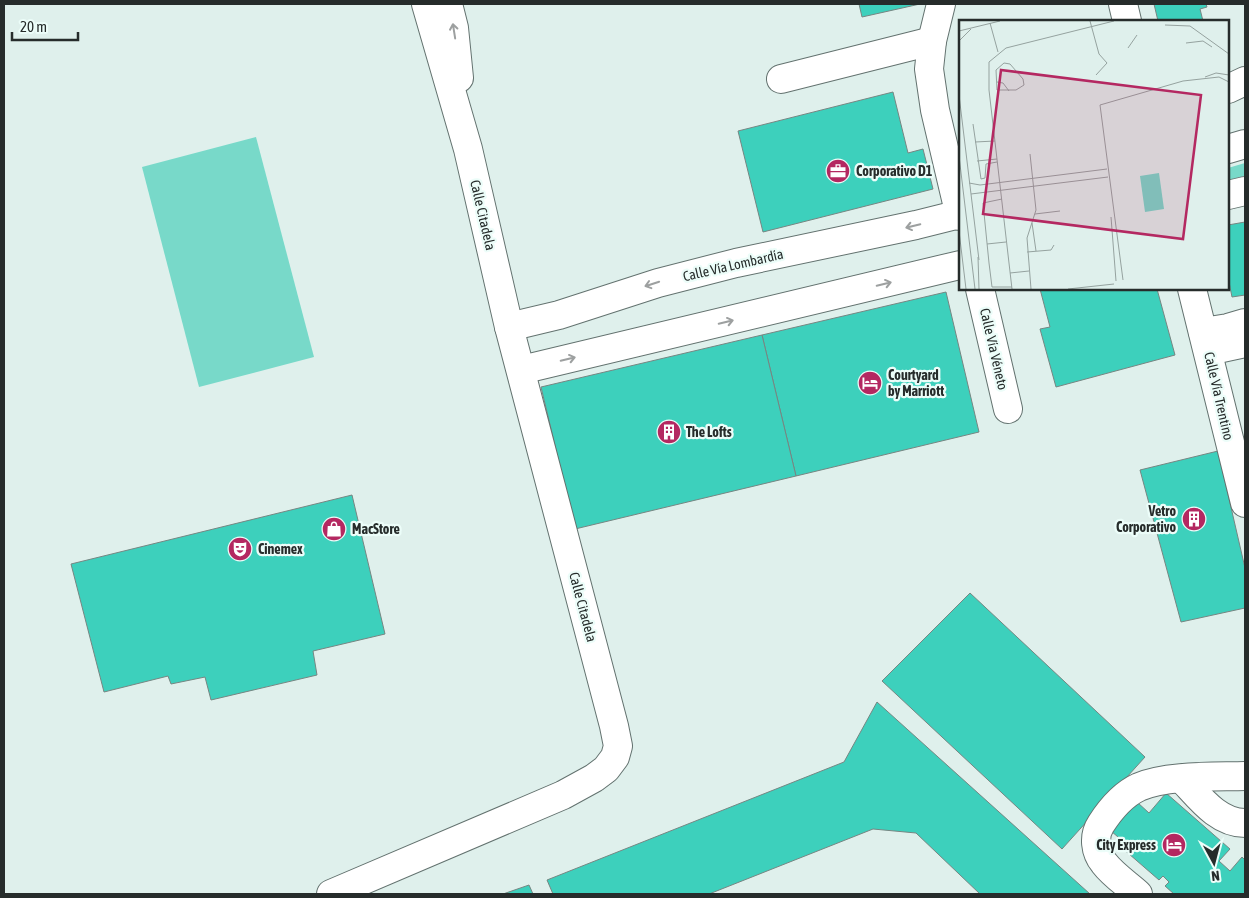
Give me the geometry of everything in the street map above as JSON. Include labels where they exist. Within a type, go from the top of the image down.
[{"type":"street","name":"Calle Citadela","points":[[331,894],[563,794],[606,770],[615,757],[618,746],[509,326],[468,149],[426,4]]},
{"type":"street","name":"Calle Citadela","points":[[448,4],[454,28],[468,149]]},
{"type":"street","points":[[941,4],[932,41],[929,69],[935,110],[959,211]]},
{"type":"street","points":[[1123,4],[1127,20]]},
{"type":"street","points":[[781,79],[932,41]]},
{"type":"street","points":[[1229,89],[1245,81]]},
{"type":"street","points":[[1229,149],[1245,144]]},
{"type":"street","points":[[1229,195],[1245,191]]},
{"type":"street","name":"Calle Vía Lombardía","points":[[509,326],[560,315],[658,282],[727,265],[959,215]]},
{"type":"street","points":[[521,370],[959,265]]},
{"type":"street","name":"Calle Vía Véneto","points":[[980,290],[1008,409]]},
{"type":"street","name":"Calle Vía Trentino","points":[[1192,290],[1240,460],[1245,503]]},
{"type":"street","points":[[1206,342],[1228,328],[1245,323]]},
{"type":"street","points":[[1206,342],[1245,343]]},
{"type":"street","points":[[1138,894],[1103,862],[1096,843],[1098,828],[1114,808],[1139,788],[1164,780],[1245,776]]},
{"type":"street","points":[[1182,779],[1217,814],[1228,821],[1245,823]]},
{"type":"green space","points":[[256,137],[314,357],[199,387],[142,167]]},
{"type":"green space","points":[[1245,163],[1245,176],[1229,180],[1229,168]]},
{"type":"building","points":[[859,4],[920,4],[862,17]]},
{"type":"building","points":[[1154,4],[1206,4],[1207,7],[1200,9],[1203,20],[1158,20]]},
{"type":"building","name":"Corporativo D1","points":[[893,92],[908,153],[923,149],[933,189],[763,232],[738,131]]},
{"type":"building","points":[[1245,222],[1245,295],[1232,297],[1229,282],[1229,225]]},
{"type":"building","points":[[1040,290],[1157,290],[1175,355],[1056,387],[1040,329],[1050,327]]},
{"type":"building","name":"Courtyard by Marriott","points":[[946,292],[979,432],[796,476],[762,335]]},
{"type":"building","name":"The Lofts","points":[[762,335],[796,476],[575,529],[541,387]]},
{"type":"building","name":"Vetro Corporativo","points":[[1218,451],[1245,568],[1245,608],[1181,622],[1140,470]]},
{"type":"building","points":[[352,495],[385,634],[313,651],[317,675],[211,700],[205,677],[171,684],[168,676],[104,692],[71,564]]},
{"type":"building","points":[[970,593],[1145,757],[1062,849],[882,681]]},
{"type":"building","points":[[877,702],[1090,894],[980,894],[916,833],[873,829],[709,894],[553,894],[547,880],[844,762]]},
{"type":"building","name":"City Express","points":[[1166,793],[1230,849],[1219,861],[1230,871],[1242,857],[1245,860],[1245,894],[1174,894],[1165,886],[1169,882],[1163,876],[1159,880],[1121,847],[1125,843],[1111,831],[1137,802],[1149,813]]},
{"type":"building","points":[[529,885],[533,894],[503,894]]},
{"type":"place","name":"Corporativo D1","points":[[838,171]]},
{"type":"place","name":"Courtyard by Marriott","points":[[870,383]]},
{"type":"place","name":"The Lofts","points":[[669,432]]},
{"type":"place","name":"Vetro Corporativo","points":[[1194,519]]},
{"type":"place","name":"MacStore","points":[[334,529]]},
{"type":"place","name":"Cinemex","points":[[240,549]]},
{"type":"place","name":"City Express","points":[[1174,845]]}]
